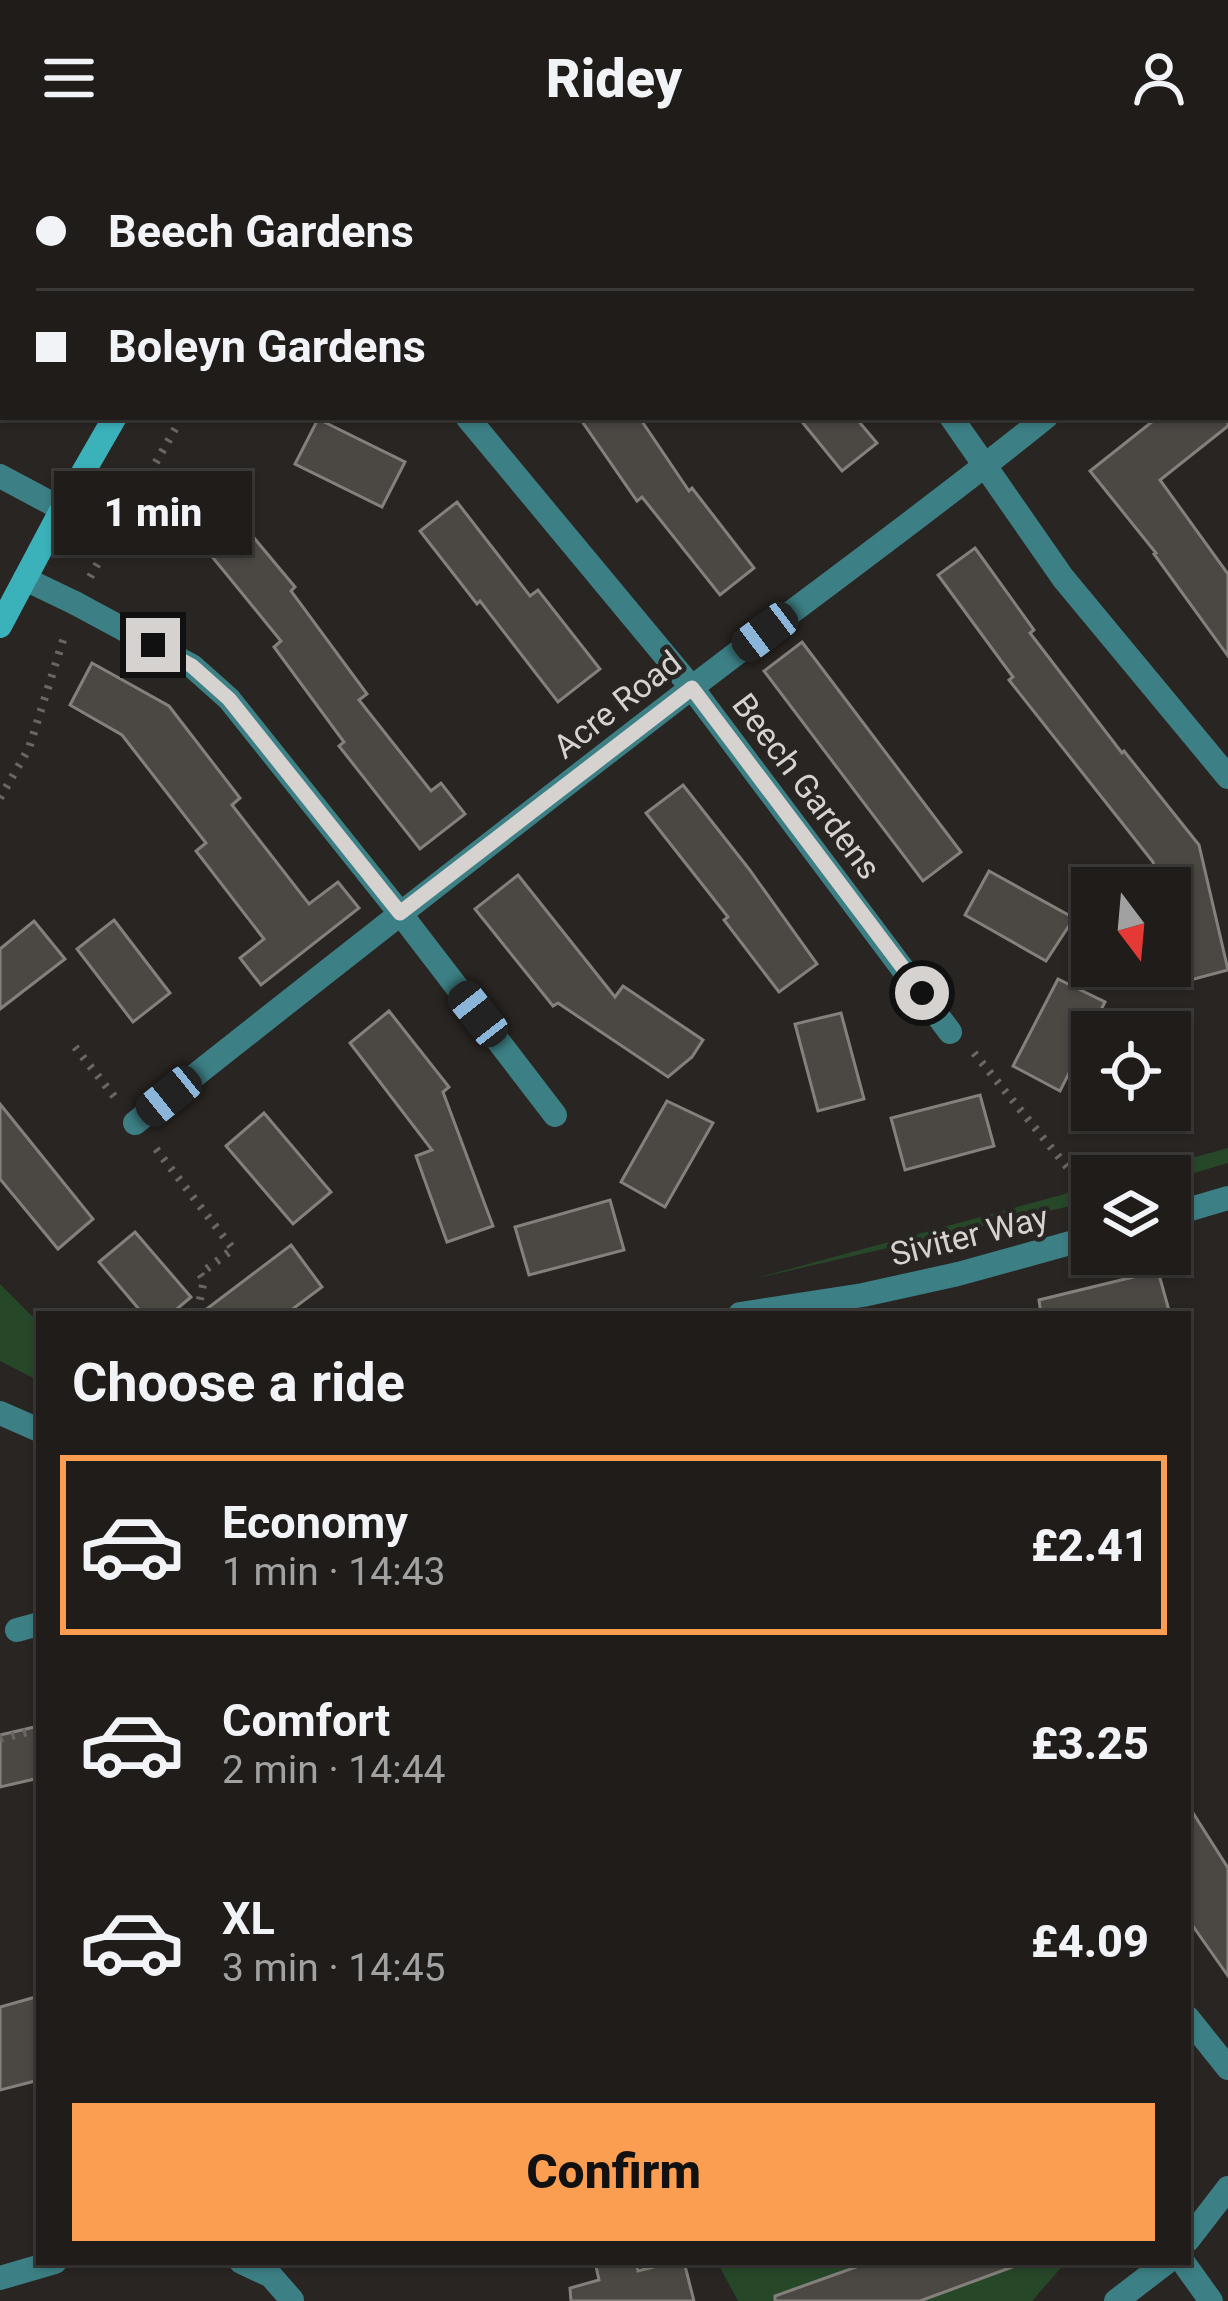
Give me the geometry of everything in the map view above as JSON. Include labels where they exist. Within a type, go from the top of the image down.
[{"type":"main road","points":[[0,626],[113,420]]},
{"type":"street","name":"Beech Gardens","points":[[469,420],[692,688],[950,1032]]},
{"type":"street","points":[[953,420],[1063,578],[1228,777]]},
{"type":"street","name":"Acre Road","points":[[136,1123],[400,913],[1042,420]]},
{"type":"street","points":[[0,476],[62,508]]},
{"type":"street","points":[[25,579],[192,666],[229,699],[555,1115]]},
{"type":"street","points":[[1191,1208],[1228,1198]]},
{"type":"street","name":"Siviter Way","points":[[782,1311],[865,1305],[1071,1243]]},
{"type":"street","points":[[0,1413],[36,1429]]},
{"type":"street","points":[[1191,2022],[1228,2068]]},
{"type":"street","points":[[1191,2236],[1228,2188]]},
{"type":"street","points":[[0,2278],[46,2265]]},
{"type":"street","points":[[247,2265],[271,2276],[292,2300]]},
{"type":"street","points":[[1115,2301],[1163,2265]]},
{"type":"street","points":[[1186,2265],[1211,2301]]},
{"type":"path","points":[[167,441],[180,420]]},
{"type":"path","points":[[0,797],[28,748]]},
{"type":"path","points":[[950,1032],[971,1049],[1071,1172]]},
{"type":"path","points":[[75,1046],[232,1249],[200,1274],[204,1280],[198,1311]]},
{"type":"path","points":[[0,1738],[36,1730]]},
{"type":"green space","points":[[1228,1148],[1228,1163],[1191,1174],[1191,1158]]},
{"type":"green space","points":[[1071,1192],[1071,1206],[753,1279]]},
{"type":"green space","points":[[0,1284],[36,1320],[36,1379],[0,1361]]},
{"type":"green space","points":[[719,2265],[1063,2265],[1032,2301],[738,2301]]},
{"type":"building","points":[[317,420],[405,462],[382,507],[295,464]]},
{"type":"building","points":[[581,420],[641,420],[689,491],[692,488],[754,568],[720,595],[642,497],[637,501]]},
{"type":"building","points":[[800,420],[858,420],[877,443],[842,471]]},
{"type":"building","points":[[1154,420],[1228,420],[1228,426],[1160,480],[1228,574],[1228,656],[1156,553],[1090,471]]},
{"type":"building","points":[[199,472],[295,587],[291,591],[367,694],[359,700],[431,791],[441,783],[465,814],[420,849],[339,746],[344,742],[274,647],[281,641],[165,499]]},
{"type":"building","points":[[457,502],[530,596],[538,590],[600,669],[558,702],[420,531]]},
{"type":"building","points":[[975,548],[1034,630],[1030,633],[1199,845],[1228,970],[1191,980],[1191,867],[1154,867],[1009,680],[1013,677],[938,575]]},
{"type":"building","points":[[802,642],[961,852],[923,881],[764,671]]},
{"type":"building","points":[[92,663],[169,706],[240,798],[232,805],[309,904],[338,882],[359,908],[261,985],[240,958],[264,939],[196,851],[206,843],[122,735],[70,705]]},
{"type":"building","points":[[683,785],[817,964],[779,992],[724,920],[728,917],[646,813]]},
{"type":"building","points":[[989,871],[1071,916],[1071,923],[1046,961],[965,915]]},
{"type":"building","points":[[518,875],[615,997],[623,986],[703,1040],[692,1057],[668,1077],[558,1003],[553,1006],[475,909]]},
{"type":"building","points":[[114,920],[170,993],[133,1022],[77,949]]},
{"type":"building","points":[[34,921],[65,959],[0,1009],[0,949]]},
{"type":"building","points":[[1058,979],[1105,1002],[1100,1011],[1071,1011],[1071,1069],[1060,1091],[1013,1066]]},
{"type":"building","points":[[389,1011],[449,1087],[443,1092],[493,1226],[447,1242],[416,1156],[432,1150],[350,1043]]},
{"type":"building","points":[[841,1013],[864,1099],[818,1111],[795,1024]]},
{"type":"building","points":[[980,1095],[994,1146],[905,1170],[891,1118]]},
{"type":"building","points":[[667,1101],[713,1123],[665,1207],[621,1182]]},
{"type":"building","points":[[0,1104],[93,1219],[58,1249],[0,1179]]},
{"type":"building","points":[[264,1113],[331,1192],[293,1224],[226,1146]]},
{"type":"building","points":[[610,1200],[624,1250],[529,1275],[515,1227]]},
{"type":"building","points":[[135,1232],[191,1297],[175,1311],[140,1311],[99,1262]]},
{"type":"building","points":[[291,1245],[322,1287],[290,1311],[204,1311]]},
{"type":"building","points":[[1159,1275],[1169,1311],[1041,1311],[1039,1300]]},
{"type":"building","points":[[36,1727],[36,1779],[0,1787],[0,1735]]},
{"type":"building","points":[[1191,1810],[1228,1868],[1228,1976],[1191,1923]]},
{"type":"building","points":[[36,1997],[36,2081],[0,2090],[0,2007]]},
{"type":"building","points":[[596,2265],[637,2265],[638,2271],[685,2265],[694,2301],[571,2301],[570,2288],[599,2280]]},
{"type":"building","points":[[862,2265],[1015,2266],[920,2301],[775,2301],[775,2296]]},
{"type":"route","points":[[153,645],[192,666],[229,699],[400,913],[692,688],[922,993]]}]
